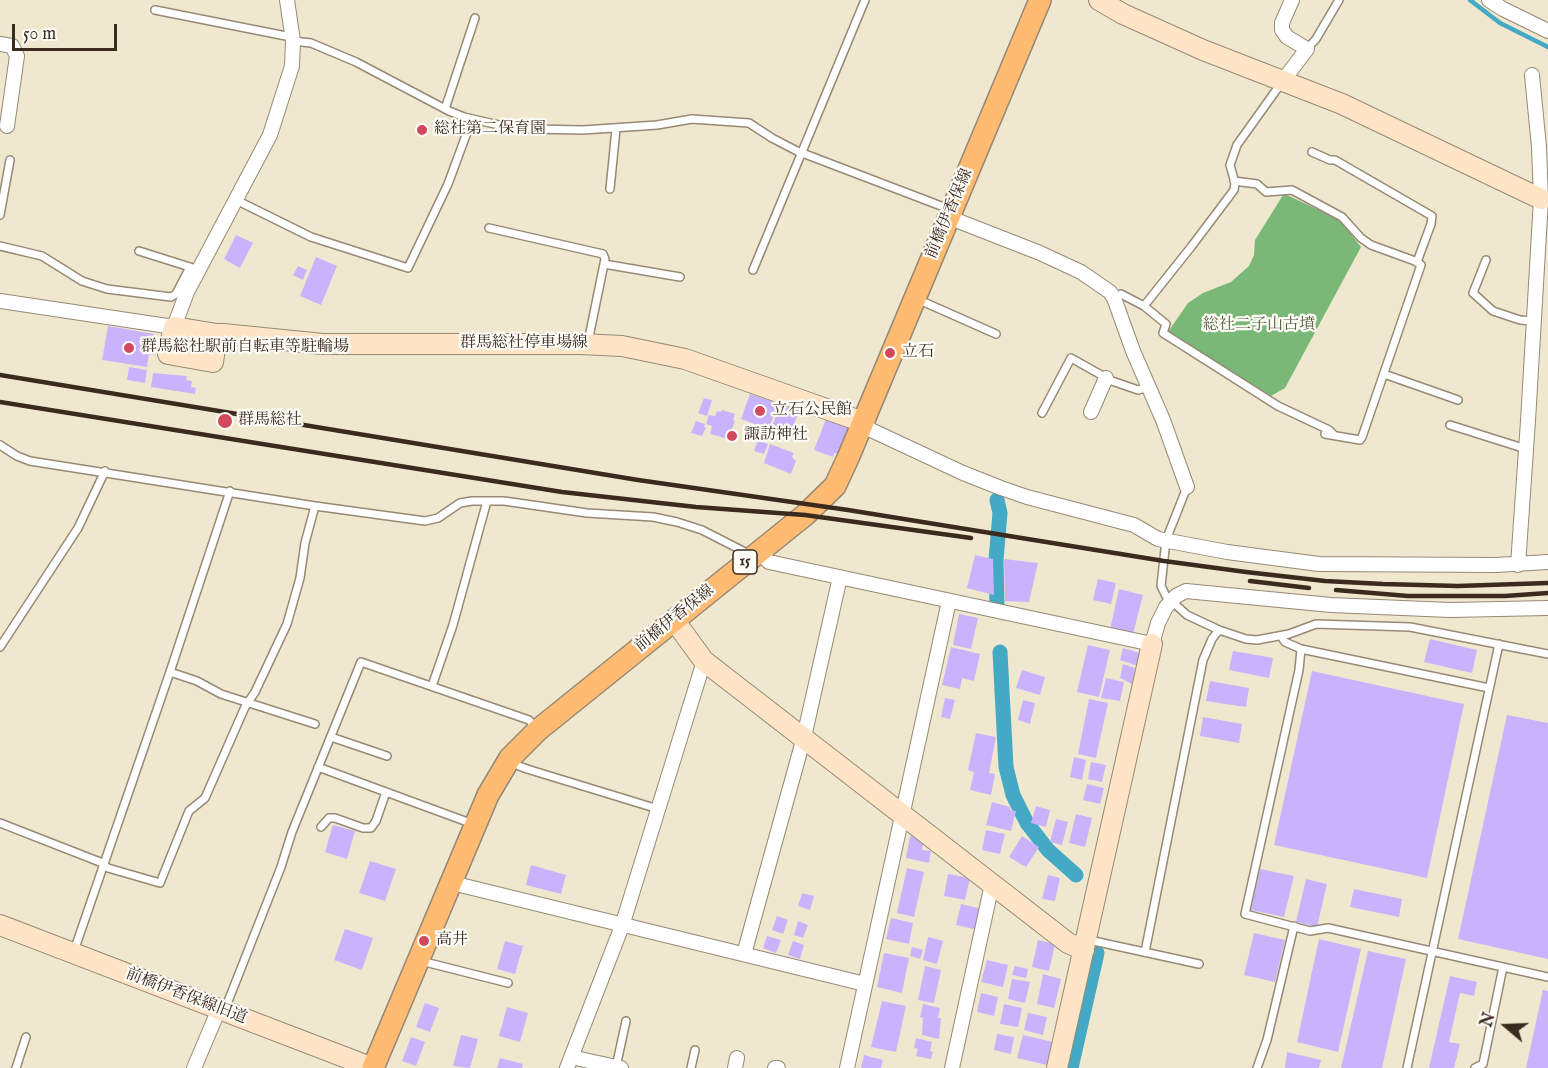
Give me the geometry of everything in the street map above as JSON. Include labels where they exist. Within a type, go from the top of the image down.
[{"type":"main road","name":"前橋伊香保線","points":[[373,1068],[494,782],[510,758],[538,730],[816,506],[835,486],[1040,0]]},
{"type":"street","points":[[217,333],[212,367],[168,354],[174,327],[194,269],[236,200],[270,135],[292,66],[293,38],[287,0]]},
{"type":"street","points":[[1099,0],[1164,33],[1342,104],[1544,200]]},
{"type":"street","points":[[1282,82],[1306,49],[1287,37],[1282,30],[1282,23],[1292,0]]},
{"type":"street","points":[[1489,0],[1548,32]]},
{"type":"street","points":[[0,44],[12,46],[17,56],[4,125]]},
{"type":"street","points":[[1518,565],[1544,200],[1532,75]]},
{"type":"street","points":[[1534,94],[1548,92]]},
{"type":"street","points":[[950,214],[1081,272],[1100,283],[1114,298],[1167,429],[1186,487]]},
{"type":"street","points":[[0,301],[174,327]]},
{"type":"street","name":"群馬総社停車場線","points":[[174,327],[323,344],[587,344],[637,348],[685,359],[863,422]]},
{"type":"street","points":[[1091,412],[1106,378]]},
{"type":"street","points":[[863,422],[871,430],[1001,488],[1134,525],[1153,537],[1166,540],[1227,552],[1319,564],[1518,565],[1548,562]]},
{"type":"street","points":[[754,555],[769,562],[1152,644]]},
{"type":"street","points":[[744,954],[804,737],[840,577]]},
{"type":"street","points":[[1057,1068],[1152,644],[1158,623],[1171,600],[1182,592],[1195,591],[1330,605],[1450,610],[1548,608]]},
{"type":"street","points":[[847,1068],[949,601]]},
{"type":"street","points":[[674,620],[704,661],[1068,943],[1085,945]]},
{"type":"street","points":[[570,1062],[622,926],[704,661]]},
{"type":"street","points":[[452,883],[865,984]]},
{"type":"street","points":[[952,1068],[992,884]]},
{"type":"street","name":"前橋伊香保線旧道","points":[[0,925],[373,1068]]},
{"type":"street","points":[[194,1068],[219,1009]]},
{"type":"street","points":[[570,1062],[580,1059],[618,1068]]},
{"type":"lane","points":[[753,270],[865,0]]},
{"type":"lane","points":[[1306,49],[1316,39],[1339,0]]},
{"type":"lane","points":[[154,10],[311,43],[356,62],[445,109],[472,119],[531,129],[616,129],[692,119],[749,123],[782,144],[950,214]]},
{"type":"lane","points":[[445,109],[475,18]]},
{"type":"lane","points":[[1144,306],[1234,190],[1230,165],[1237,144],[1282,82]]},
{"type":"lane","points":[[236,200],[311,237],[408,268],[448,184],[472,119]]},
{"type":"lane","points":[[610,189],[616,129]]},
{"type":"lane","points":[[1312,152],[1335,160],[1432,216],[1417,262]]},
{"type":"lane","points":[[0,216],[10,160]]},
{"type":"lane","points":[[1234,181],[1257,184],[1266,192],[1292,190],[1342,217],[1361,238],[1371,245],[1421,265],[1362,437],[1360,440],[1325,434]]},
{"type":"lane","points":[[489,228],[599,252],[605,256],[587,344]]},
{"type":"lane","points":[[0,246],[42,256],[82,281],[107,289],[171,297],[176,294],[194,269],[139,250]]},
{"type":"lane","points":[[1486,260],[1473,293],[1493,311],[1520,320],[1534,321]]},
{"type":"lane","points":[[604,264],[680,277]]},
{"type":"lane","points":[[1114,298],[1121,294],[1144,306],[1166,324],[1163,333],[1278,406],[1329,430],[1334,435]]},
{"type":"lane","points":[[915,298],[996,334]]},
{"type":"lane","points":[[1042,413],[1071,358],[1106,378],[1138,390],[1149,387]]},
{"type":"lane","points":[[1384,374],[1458,400]]},
{"type":"lane","points":[[1450,425],[1526,449]]},
{"type":"lane","points":[[0,445],[30,461],[425,521],[438,518],[460,503],[487,501],[587,513],[636,515],[677,522],[712,534],[754,555]]},
{"type":"lane","points":[[0,647],[78,528],[105,471]]},
{"type":"lane","points":[[1186,487],[1166,540],[1161,584],[1163,591],[1187,615],[1219,630],[1246,639],[1257,640],[1281,636],[1316,624],[1410,627],[1548,654]]},
{"type":"lane","points":[[73,953],[230,491]]},
{"type":"lane","points":[[432,686],[453,625],[487,501]]},
{"type":"lane","points":[[0,823],[103,865],[154,883],[162,881],[187,815],[205,798],[248,702],[287,624],[300,578],[305,543],[315,506]]},
{"type":"lane","points":[[1145,952],[1203,660],[1212,639],[1219,630]]},
{"type":"lane","points":[[1281,636],[1285,642],[1302,649],[1490,688]]},
{"type":"lane","points":[[1407,1068],[1499,644]]},
{"type":"lane","points":[[1302,649],[1297,681],[1245,914],[1310,931],[1328,928],[1548,977]]},
{"type":"lane","points":[[219,1009],[227,1004],[361,662],[529,720],[538,730]]},
{"type":"lane","points":[[170,672],[197,681],[221,694],[315,724]]},
{"type":"lane","points":[[331,737],[387,756]]},
{"type":"lane","points":[[510,758],[527,770],[658,808]]},
{"type":"lane","points":[[318,767],[476,825]]},
{"type":"lane","points":[[321,827],[329,818],[335,818],[363,828],[371,828],[376,821],[386,792]]},
{"type":"lane","points":[[1257,1068],[1267,1040],[1294,926]]},
{"type":"lane","points":[[1085,945],[1145,952],[1199,964]]},
{"type":"lane","points":[[419,960],[508,983]]},
{"type":"lane","points":[[1475,1068],[1483,1064],[1503,967]]},
{"type":"lane","points":[[618,1068],[626,1021]]},
{"type":"lane","points":[[16,1068],[26,1037]]},
{"type":"lane","points":[[692,1068],[695,1050]]},
{"type":"green space","name":"総社二子山古墳","points":[[1283,195],[1340,220],[1361,247],[1285,388],[1271,396],[1168,332],[1188,303],[1203,293],[1231,282],[1249,266],[1254,255],[1255,240]]},
{"type":"building","points":[[236,235],[253,243],[240,268],[224,259]]},
{"type":"building","points":[[316,257],[337,266],[321,305],[300,296]]},
{"type":"building","points":[[298,266],[307,270],[303,280],[293,275]]},
{"type":"building","name":"群馬総社駅前自転車等駐輪場","points":[[108,326],[154,334],[152,342],[156,343],[154,355],[149,354],[147,367],[102,360]]},
{"type":"building","points":[[129,367],[147,370],[145,383],[127,380]]},
{"type":"building","points":[[153,373],[187,376],[186,380],[192,381],[191,387],[196,388],[195,394],[151,387]]},
{"type":"building","name":"立石公民館","points":[[750,394],[778,403],[769,429],[741,419]]},
{"type":"building","points":[[704,398],[712,400],[707,416],[698,413]]},
{"type":"building","points":[[780,404],[799,411],[791,432],[786,430],[784,435],[771,430]]},
{"type":"building","points":[[722,410],[735,414],[733,420],[735,421],[728,439],[710,434],[712,426],[706,424],[709,415],[715,416],[717,411]]},
{"type":"building","points":[[826,419],[853,428],[843,456],[834,453],[833,457],[814,450]]},
{"type":"building","points":[[696,421],[705,424],[706,428],[702,436],[691,433]]},
{"type":"building","points":[[758,440],[768,444],[764,454],[754,451]]},
{"type":"building","points":[[770,444],[794,453],[792,457],[796,461],[791,474],[764,463]]},
{"type":"building","points":[[975,555],[993,559],[994,595],[967,588]]},
{"type":"building","points":[[1004,559],[1038,563],[1029,602],[1005,601]]},
{"type":"building","points":[[1098,579],[1116,583],[1111,604],[1093,600]]},
{"type":"building","points":[[1119,589],[1143,595],[1133,634],[1110,629]]},
{"type":"building","points":[[959,614],[978,618],[971,649],[953,645]]},
{"type":"building","points":[[1430,639],[1477,650],[1472,673],[1424,662]]},
{"type":"building","points":[[1088,645],[1110,650],[1099,697],[1077,692]]},
{"type":"building","points":[[951,647],[980,654],[974,681],[962,678],[960,689],[942,685]]},
{"type":"building","points":[[1123,648],[1140,653],[1138,666],[1120,660]]},
{"type":"building","points":[[1233,651],[1273,658],[1269,678],[1229,670]]},
{"type":"building","points":[[1123,664],[1135,668],[1132,684],[1120,678]]},
{"type":"building","points":[[1022,670],[1045,677],[1040,695],[1016,688]]},
{"type":"building","points":[[1312,671],[1464,704],[1427,878],[1274,845]]},
{"type":"building","points":[[1106,678],[1124,682],[1120,701],[1101,698]]},
{"type":"building","points":[[1210,681],[1249,688],[1246,707],[1206,701]]},
{"type":"building","points":[[945,698],[955,700],[950,719],[941,717]]},
{"type":"building","points":[[1089,699],[1108,703],[1096,758],[1078,754]]},
{"type":"building","points":[[1023,700],[1035,703],[1030,724],[1018,720]]},
{"type":"building","points":[[1507,715],[1548,723],[1548,959],[1458,939]]},
{"type":"building","points":[[1203,717],[1242,724],[1239,743],[1200,736]]},
{"type":"building","points":[[976,733],[996,737],[989,773],[995,774],[991,795],[970,790],[974,772],[968,770]]},
{"type":"building","points":[[1074,757],[1086,760],[1082,780],[1070,777]]},
{"type":"building","points":[[1091,762],[1106,765],[1102,782],[1088,779]]},
{"type":"building","points":[[1087,784],[1104,788],[1100,804],[1083,800]]},
{"type":"building","points":[[992,802],[1016,811],[1011,831],[986,825]]},
{"type":"building","points":[[1036,806],[1050,810],[1046,827],[1031,823]]},
{"type":"building","points":[[1076,814],[1092,818],[1085,847],[1069,843]]},
{"type":"building","points":[[1056,819],[1068,822],[1062,845],[1050,842]]},
{"type":"building","points":[[333,825],[355,831],[347,859],[325,852]]},
{"type":"building","points":[[986,830],[1005,834],[1000,854],[982,850]]},
{"type":"building","points":[[910,836],[924,839],[922,850],[931,851],[929,863],[906,858]]},
{"type":"building","points":[[1022,836],[1039,847],[1026,867],[1009,857]]},
{"type":"building","points":[[370,861],[396,869],[385,901],[359,893]]},
{"type":"building","points":[[531,865],[566,875],[561,894],[526,885]]},
{"type":"building","points":[[907,868],[924,872],[914,917],[897,913]]},
{"type":"building","points":[[1260,869],[1294,876],[1284,917],[1251,910]]},
{"type":"building","points":[[948,874],[970,878],[965,900],[944,896]]},
{"type":"building","points":[[1048,875],[1060,878],[1055,901],[1042,899]]},
{"type":"building","points":[[1306,879],[1327,884],[1317,927],[1296,922]]},
{"type":"building","points":[[1354,889],[1402,899],[1399,917],[1350,907]]},
{"type":"building","points":[[802,893],[814,896],[810,910],[798,906]]},
{"type":"building","points":[[961,904],[982,909],[978,930],[956,925]]},
{"type":"building","points":[[777,916],[788,920],[783,934],[772,930]]},
{"type":"building","points":[[891,918],[913,923],[909,944],[886,939]]},
{"type":"building","points":[[798,921],[808,925],[803,938],[794,935]]},
{"type":"building","points":[[345,929],[373,938],[362,970],[334,960]]},
{"type":"building","points":[[1254,933],[1285,940],[1275,982],[1244,975]]},
{"type":"building","points":[[767,936],[781,940],[776,953],[763,948]]},
{"type":"building","points":[[928,937],[943,941],[937,964],[923,960]]},
{"type":"building","points":[[1319,939],[1361,949],[1338,1052],[1297,1042]]},
{"type":"building","points":[[1038,940],[1055,944],[1049,971],[1032,967]]},
{"type":"building","points":[[505,941],[523,946],[515,974],[497,969]]},
{"type":"building","points":[[793,941],[804,945],[800,959],[788,955]]},
{"type":"building","points":[[912,947],[923,950],[920,959],[910,956]]},
{"type":"building","points":[[1368,951],[1406,959],[1382,1068],[1341,1068]]},
{"type":"building","points":[[884,953],[909,958],[902,993],[877,987]]},
{"type":"building","points":[[987,960],[1008,965],[1003,987],[981,982]]},
{"type":"building","points":[[925,966],[941,970],[934,1003],[918,1000]]},
{"type":"building","points":[[1015,966],[1028,969],[1026,978],[1012,975]]},
{"type":"building","points":[[1043,974],[1061,979],[1054,1008],[1037,1004]]},
{"type":"building","points":[[1450,976],[1477,982],[1474,996],[1460,993],[1449,1042],[1460,1044],[1454,1068],[1429,1068]]},
{"type":"building","points":[[1012,979],[1030,982],[1025,1003],[1008,999]]},
{"type":"building","points":[[1543,990],[1548,991],[1548,1068],[1526,1068]]},
{"type":"building","points":[[981,993],[998,997],[994,1016],[977,1012]]},
{"type":"building","points":[[882,1001],[906,1006],[896,1052],[871,1047]]},
{"type":"building","points":[[425,1003],[439,1008],[430,1032],[416,1027]]},
{"type":"building","points":[[923,1004],[940,1008],[939,1039],[922,1035],[923,1018],[920,1017]]},
{"type":"building","points":[[1004,1004],[1022,1008],[1018,1027],[1000,1024]]},
{"type":"building","points":[[507,1007],[528,1013],[520,1042],[499,1036]]},
{"type":"building","points":[[1028,1013],[1047,1017],[1043,1035],[1024,1030]]},
{"type":"building","points":[[997,1034],[1014,1037],[1011,1054],[994,1050]]},
{"type":"building","points":[[461,1035],[478,1039],[470,1068],[453,1066]]},
{"type":"building","points":[[1023,1035],[1053,1042],[1047,1065],[1017,1058]]},
{"type":"building","points":[[411,1037],[425,1042],[416,1066],[402,1061]]},
{"type":"building","points":[[916,1038],[932,1042],[931,1059],[916,1056],[918,1049],[914,1048]]},
{"type":"building","points":[[1287,1052],[1321,1060],[1319,1068],[1285,1068]]},
{"type":"building","points":[[864,1055],[883,1060],[881,1068],[861,1068]]},
{"type":"building","points":[[500,1058],[523,1064],[522,1068],[497,1068]]},
{"type":"waterway","points":[[1470,0],[1500,23],[1548,47]]},
{"type":"waterway","points":[[997,500],[1000,513],[996,560],[997,607]]},
{"type":"waterway","points":[[1000,652],[1006,767],[1013,795],[1027,823],[1048,850],[1076,875]]},
{"type":"waterway","points":[[1071,1068],[1097,953]]},
{"type":"railway","points":[[0,375],[638,480],[848,510],[1164,561],[1325,581],[1458,586],[1548,583]]},
{"type":"railway","points":[[0,402],[562,492],[696,507],[805,515],[971,538]]},
{"type":"railway","points":[[1250,581],[1309,588]]},
{"type":"railway","points":[[1336,590],[1408,596],[1505,596],[1548,593]]},
{"type":"place","name":"総社第二保育園","points":[[422,130]]},
{"type":"place","name":"群馬総社駅前自転車等駐輪場","points":[[129,348]]},
{"type":"place","name":"立石","points":[[890,353]]},
{"type":"place","name":"立石公民館","points":[[760,411]]},
{"type":"place","name":"群馬総社","points":[[225,421]]},
{"type":"place","name":"諏訪神社","points":[[732,436]]},
{"type":"place","name":"高井","points":[[424,941]]}]
